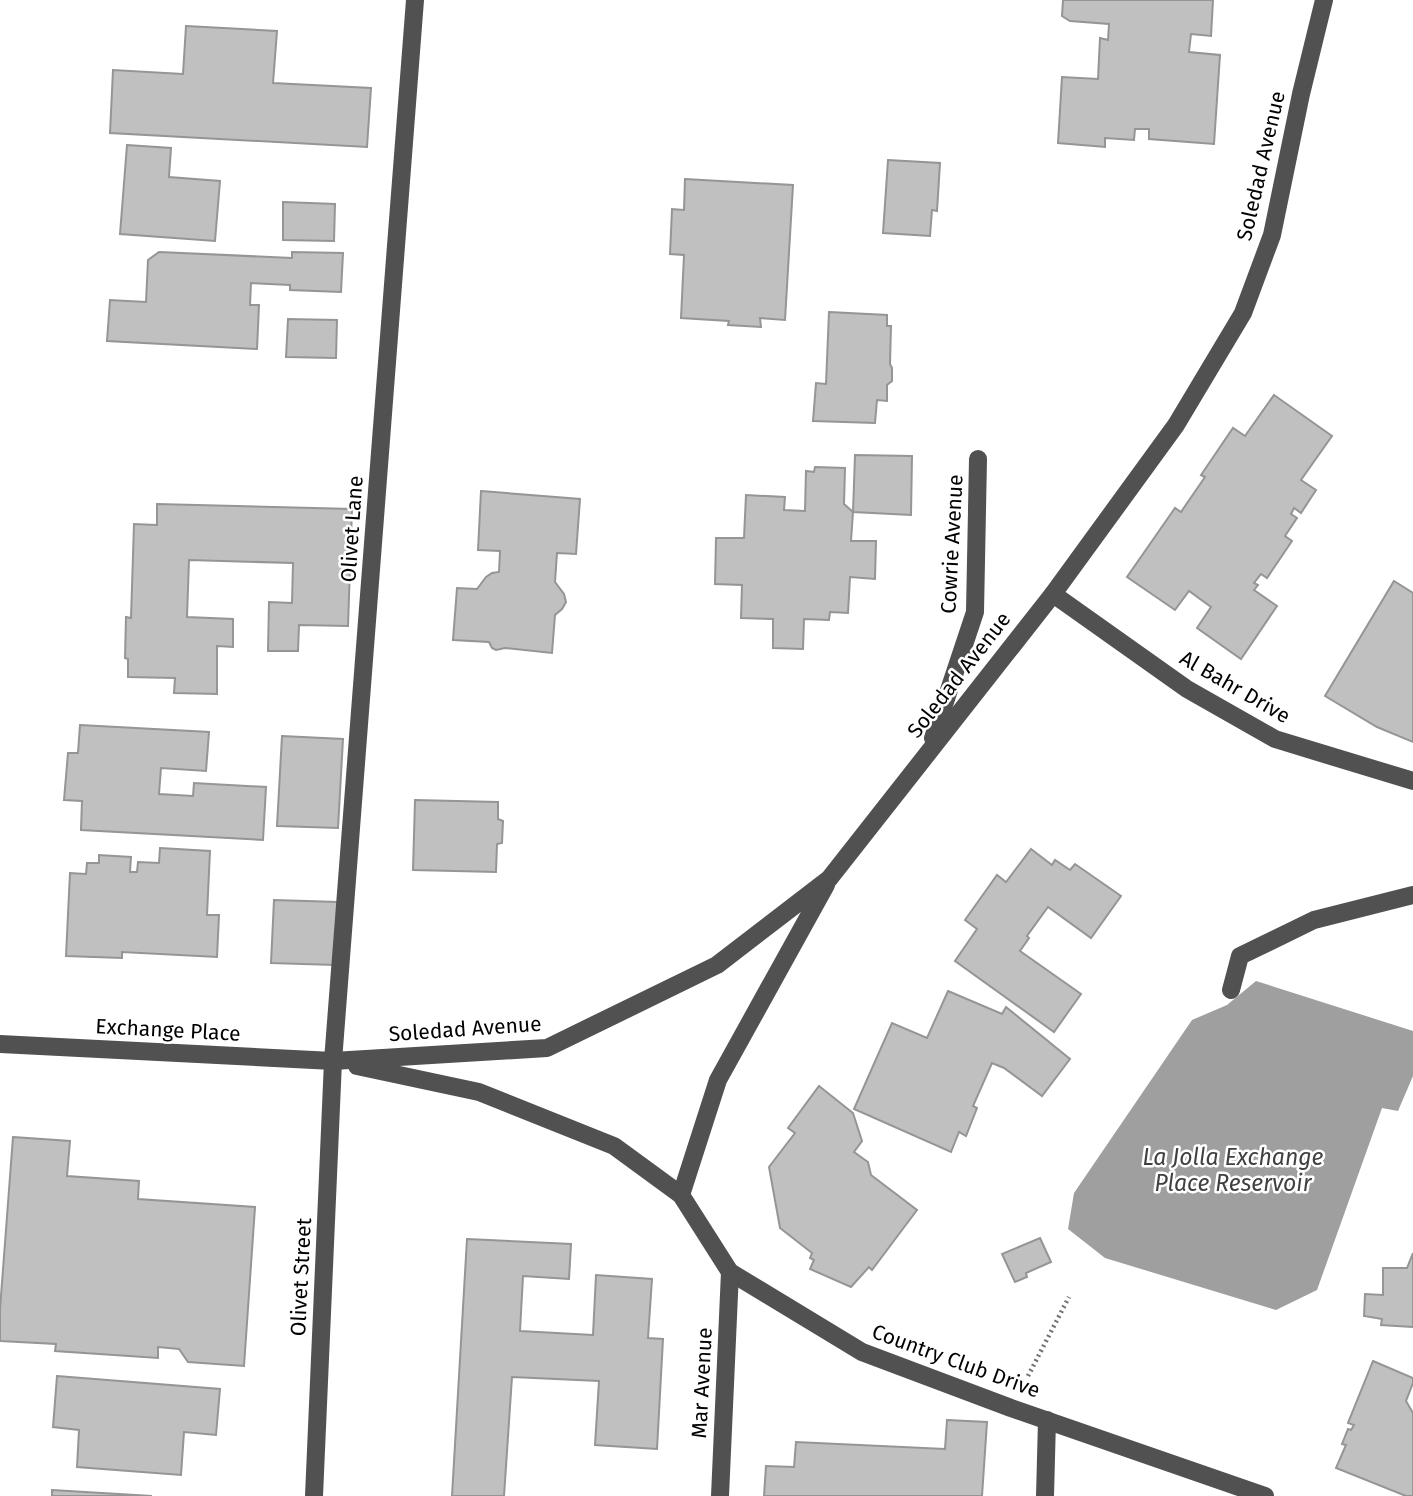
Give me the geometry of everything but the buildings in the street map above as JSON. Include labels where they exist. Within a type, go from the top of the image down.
[{"type":"street","name":"Olivet Lane","points":[[333,1061],[415,0]]},
{"type":"street","name":"Soledad Avenue","points":[[333,1061],[547,1048],[717,965],[829,879],[1053,594],[1176,425],[1243,313],[1272,235],[1301,94],[1324,0]]},
{"type":"street","name":"Cowrie Avenue","points":[[929,751],[975,612],[978,459]]},
{"type":"street","name":"Al Bahr Drive","points":[[1053,594],[1187,689],[1275,739],[1413,781]]},
{"type":"street","points":[[681,1195],[719,1080],[829,879]]},
{"type":"street","points":[[1231,990],[1240,956],[1314,920],[1413,895]]},
{"type":"street","name":"Exchange Place","points":[[0,1044],[333,1061]]},
{"type":"street","name":"Country Club Drive","points":[[333,1061],[479,1092],[614,1146],[681,1195],[730,1272],[862,1352],[1011,1408],[1265,1496]]},
{"type":"street","name":"Olivet Street","points":[[314,1496],[333,1061]]},
{"type":"street","name":"Mar Avenue","points":[[720,1496],[730,1272]]},
{"type":"street","points":[[1045,1496],[1047,1420]]},
{"type":"path","points":[[1011,1408],[1069,1297]]},
{"type":"water","name":"La Jolla Exchange Place Reservoir","points":[[1256,981],[1413,1031],[1413,1076],[1398,1111],[1382,1108],[1317,1290],[1276,1310],[1105,1258],[1068,1229],[1074,1193],[1192,1020],[1227,1005]]}]
